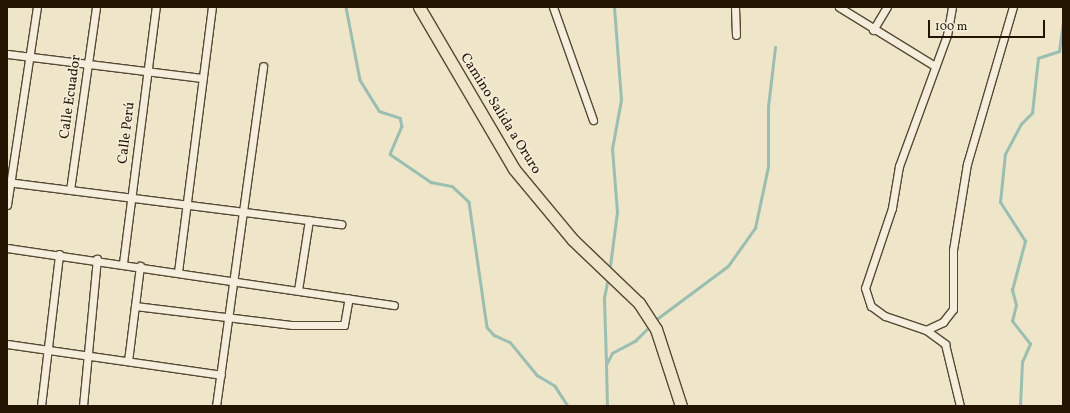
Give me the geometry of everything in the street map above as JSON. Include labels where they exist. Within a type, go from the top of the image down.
[{"type":"highway","name":"Camino Salida a Oruro","points":[[419,7],[514,170],[573,240],[639,303],[656,329],[681,406]]},
{"type":"street","points":[[7,206],[8,182],[30,59],[37,7]]},
{"type":"street","name":"Calle Ecuador","points":[[70,190],[96,7]]},
{"type":"street","name":"Calle Perú","points":[[123,263],[156,7]]},
{"type":"street","points":[[178,272],[212,7]]},
{"type":"street","points":[[553,7],[593,120]]},
{"type":"street","points":[[735,7],[736,35]]},
{"type":"street","points":[[839,7],[873,30],[935,66]]},
{"type":"street","points":[[873,30],[888,7]]},
{"type":"street","points":[[952,7],[935,66],[899,166],[892,208],[865,288],[871,306],[885,316],[926,330],[945,344],[960,406]]},
{"type":"street","points":[[926,330],[943,322],[953,309],[953,250],[967,164],[1013,7]]},
{"type":"street","points":[[7,54],[30,59],[89,64],[202,78]]},
{"type":"street","points":[[216,406],[263,66]]},
{"type":"street","points":[[8,182],[341,224]]},
{"type":"street","points":[[298,290],[309,220]]},
{"type":"street","points":[[7,248],[97,259],[394,305]]},
{"type":"street","points":[[41,406],[46,349],[59,254]]},
{"type":"street","points":[[83,406],[90,356],[97,259]]},
{"type":"street","points":[[128,361],[140,266]]},
{"type":"street","points":[[136,306],[293,325],[344,325],[349,298]]},
{"type":"street","points":[[7,344],[221,375]]},
{"type":"waterway","points":[[346,7],[360,80],[379,111],[400,118],[402,126],[390,154],[431,182],[452,186],[469,202],[487,327],[494,335],[510,342],[537,375],[555,386],[568,406]]},
{"type":"waterway","points":[[610,266],[617,212],[612,149],[621,100],[614,7]]},
{"type":"waterway","points":[[1020,406],[1022,362],[1030,344],[1012,321],[1016,305],[1012,290],[1025,241],[1000,202],[1005,154],[1021,124],[1032,113],[1038,58],[1059,51],[1063,22]]},
{"type":"waterway","points":[[654,321],[728,266],[755,228],[768,167],[768,107],[775,47]]},
{"type":"waterway","points":[[606,363],[604,298],[607,282]]},
{"type":"waterway","points":[[607,406],[606,365],[612,353],[636,340],[647,329]]}]
